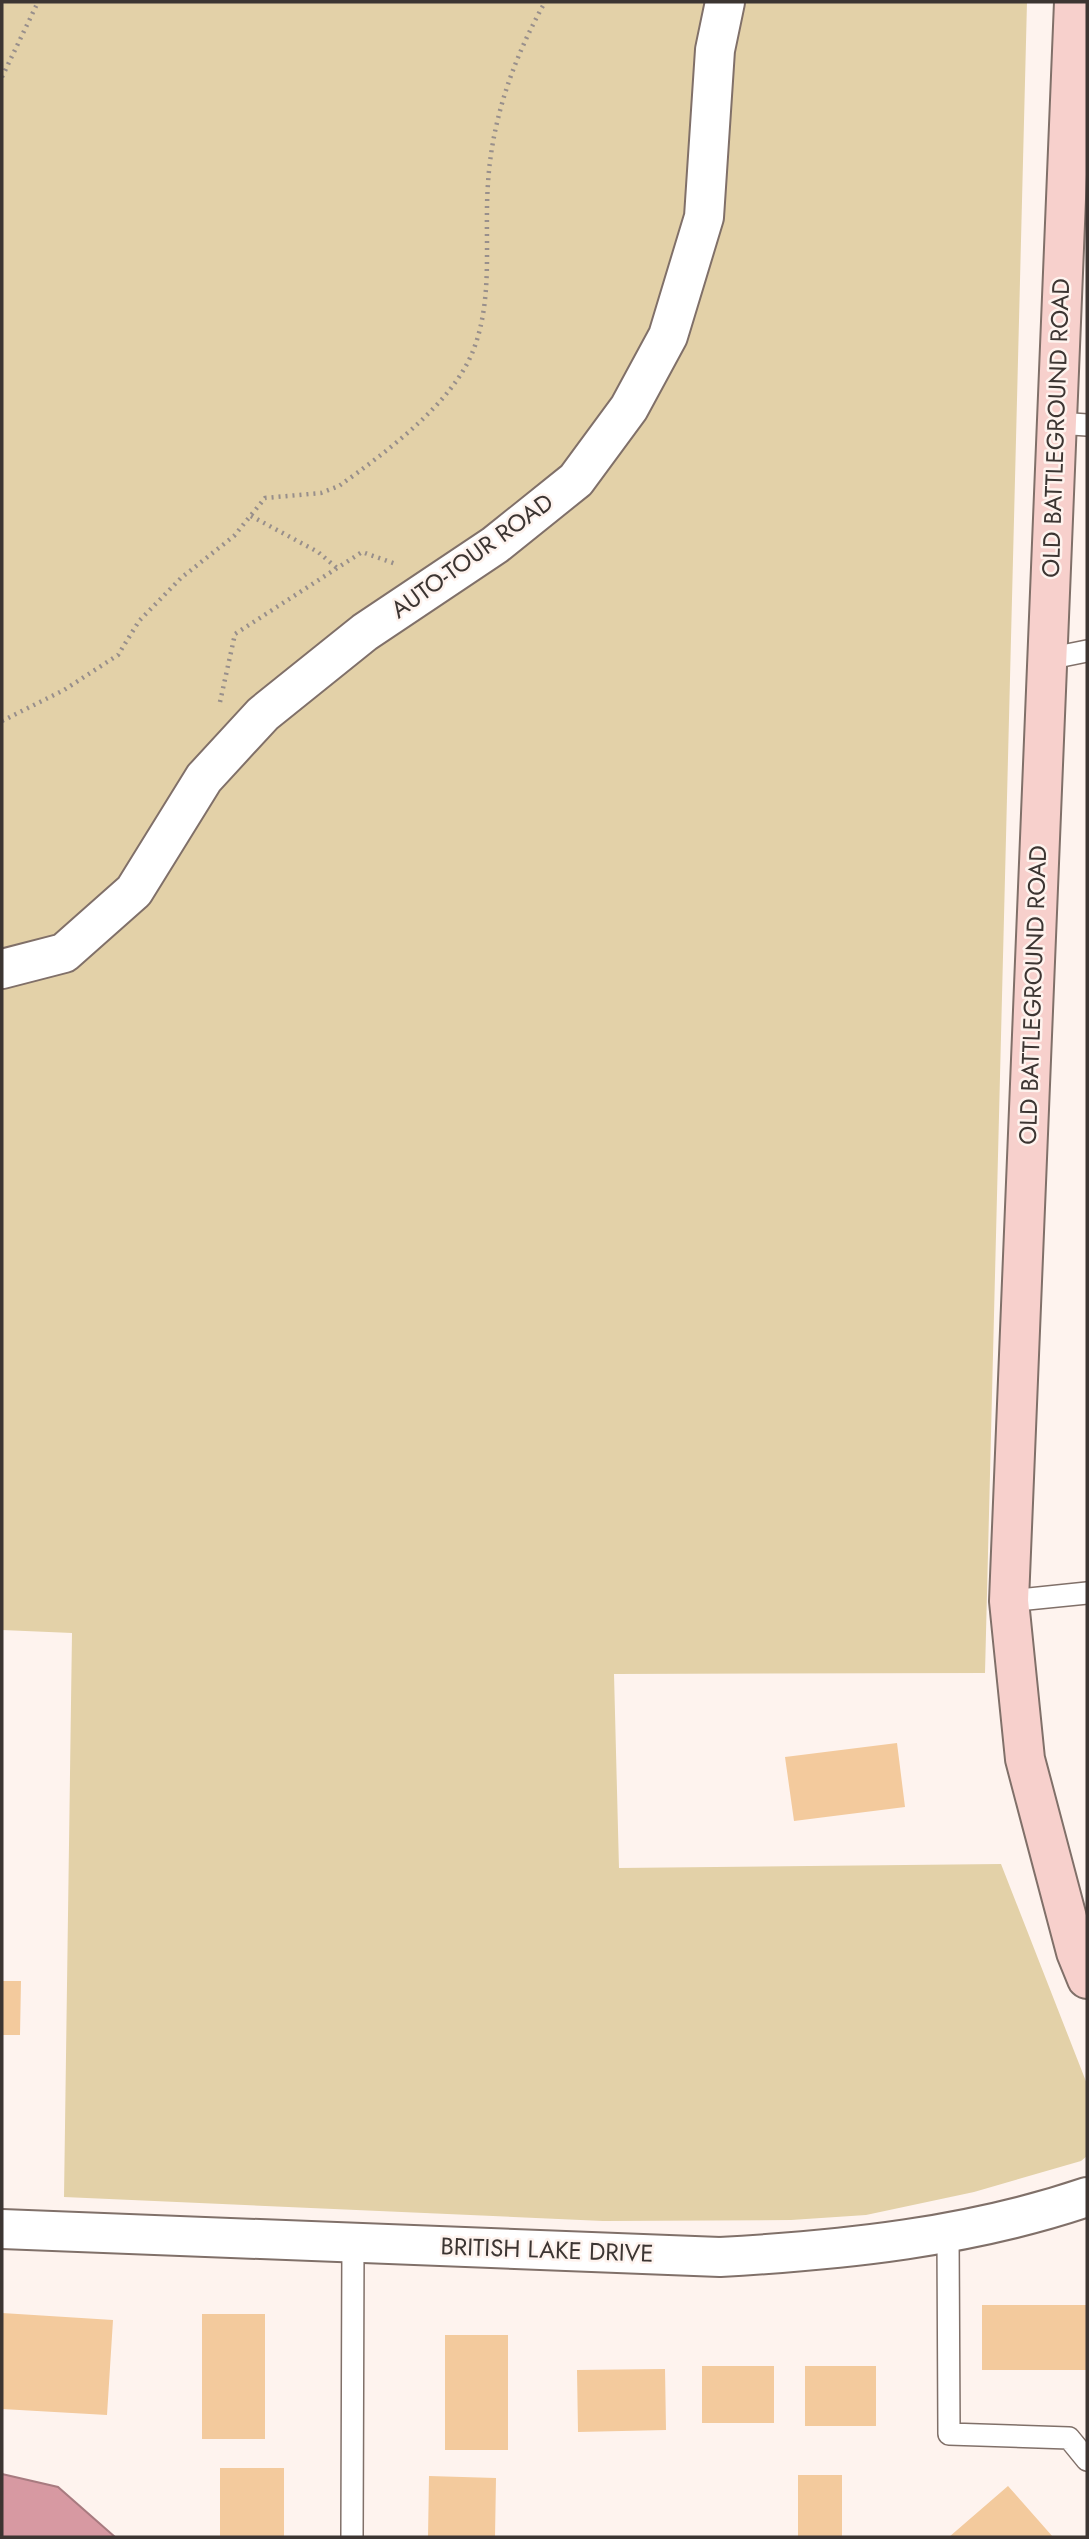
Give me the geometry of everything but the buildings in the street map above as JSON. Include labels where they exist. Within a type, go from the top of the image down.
[{"type":"street","name":"AUTO-TOUR ROAD","points":[[2,969],[64,953],[134,891],[204,778],[262,714],[365,632],[495,545],[576,480],[629,408],[668,337],[704,217],[715,50],[725,2]]},
{"type":"street","name":"OLD BATTLEGROUND ROAD","points":[[1074,2],[1075,281],[1072,424],[1047,659],[1009,1601],[1025,1759],[1076,1952],[1087,1979]]},
{"type":"street","name":"BRITISH LAKE DRIVE","points":[[2,2229],[720,2257],[825,2251],[948,2233],[1087,2197]]},
{"type":"lane","points":[[1047,659],[1087,651]]},
{"type":"lane","points":[[1009,1601],[1087,1593]]},
{"type":"lane","points":[[948,2233],[949,2434],[1069,2438],[1087,2460]]},
{"type":"lane","points":[[352,2537],[353,2242]]},
{"type":"path","points":[[2,77],[38,2]]},
{"type":"path","points":[[2,721],[64,690],[118,655],[139,621],[161,598],[234,536],[265,499],[321,493],[339,486],[443,400],[473,352],[483,318],[487,284],[488,181],[494,136],[512,69],[545,2]]},
{"type":"path","points":[[251,516],[306,545],[337,568]]},
{"type":"path","points":[[219,707],[235,634],[362,552],[443,582]]},
{"type":"shaded area","points":[[2,2],[1027,2],[985,1673],[614,1674],[619,1868],[1001,1864],[1087,2084],[1087,2156],[1081,2161],[974,2192],[866,2215],[791,2220],[603,2221],[64,2197],[72,1633],[2,1630]]},
{"type":"shaded area","points":[[2,2474],[58,2487],[115,2537],[2,2537]]}]
